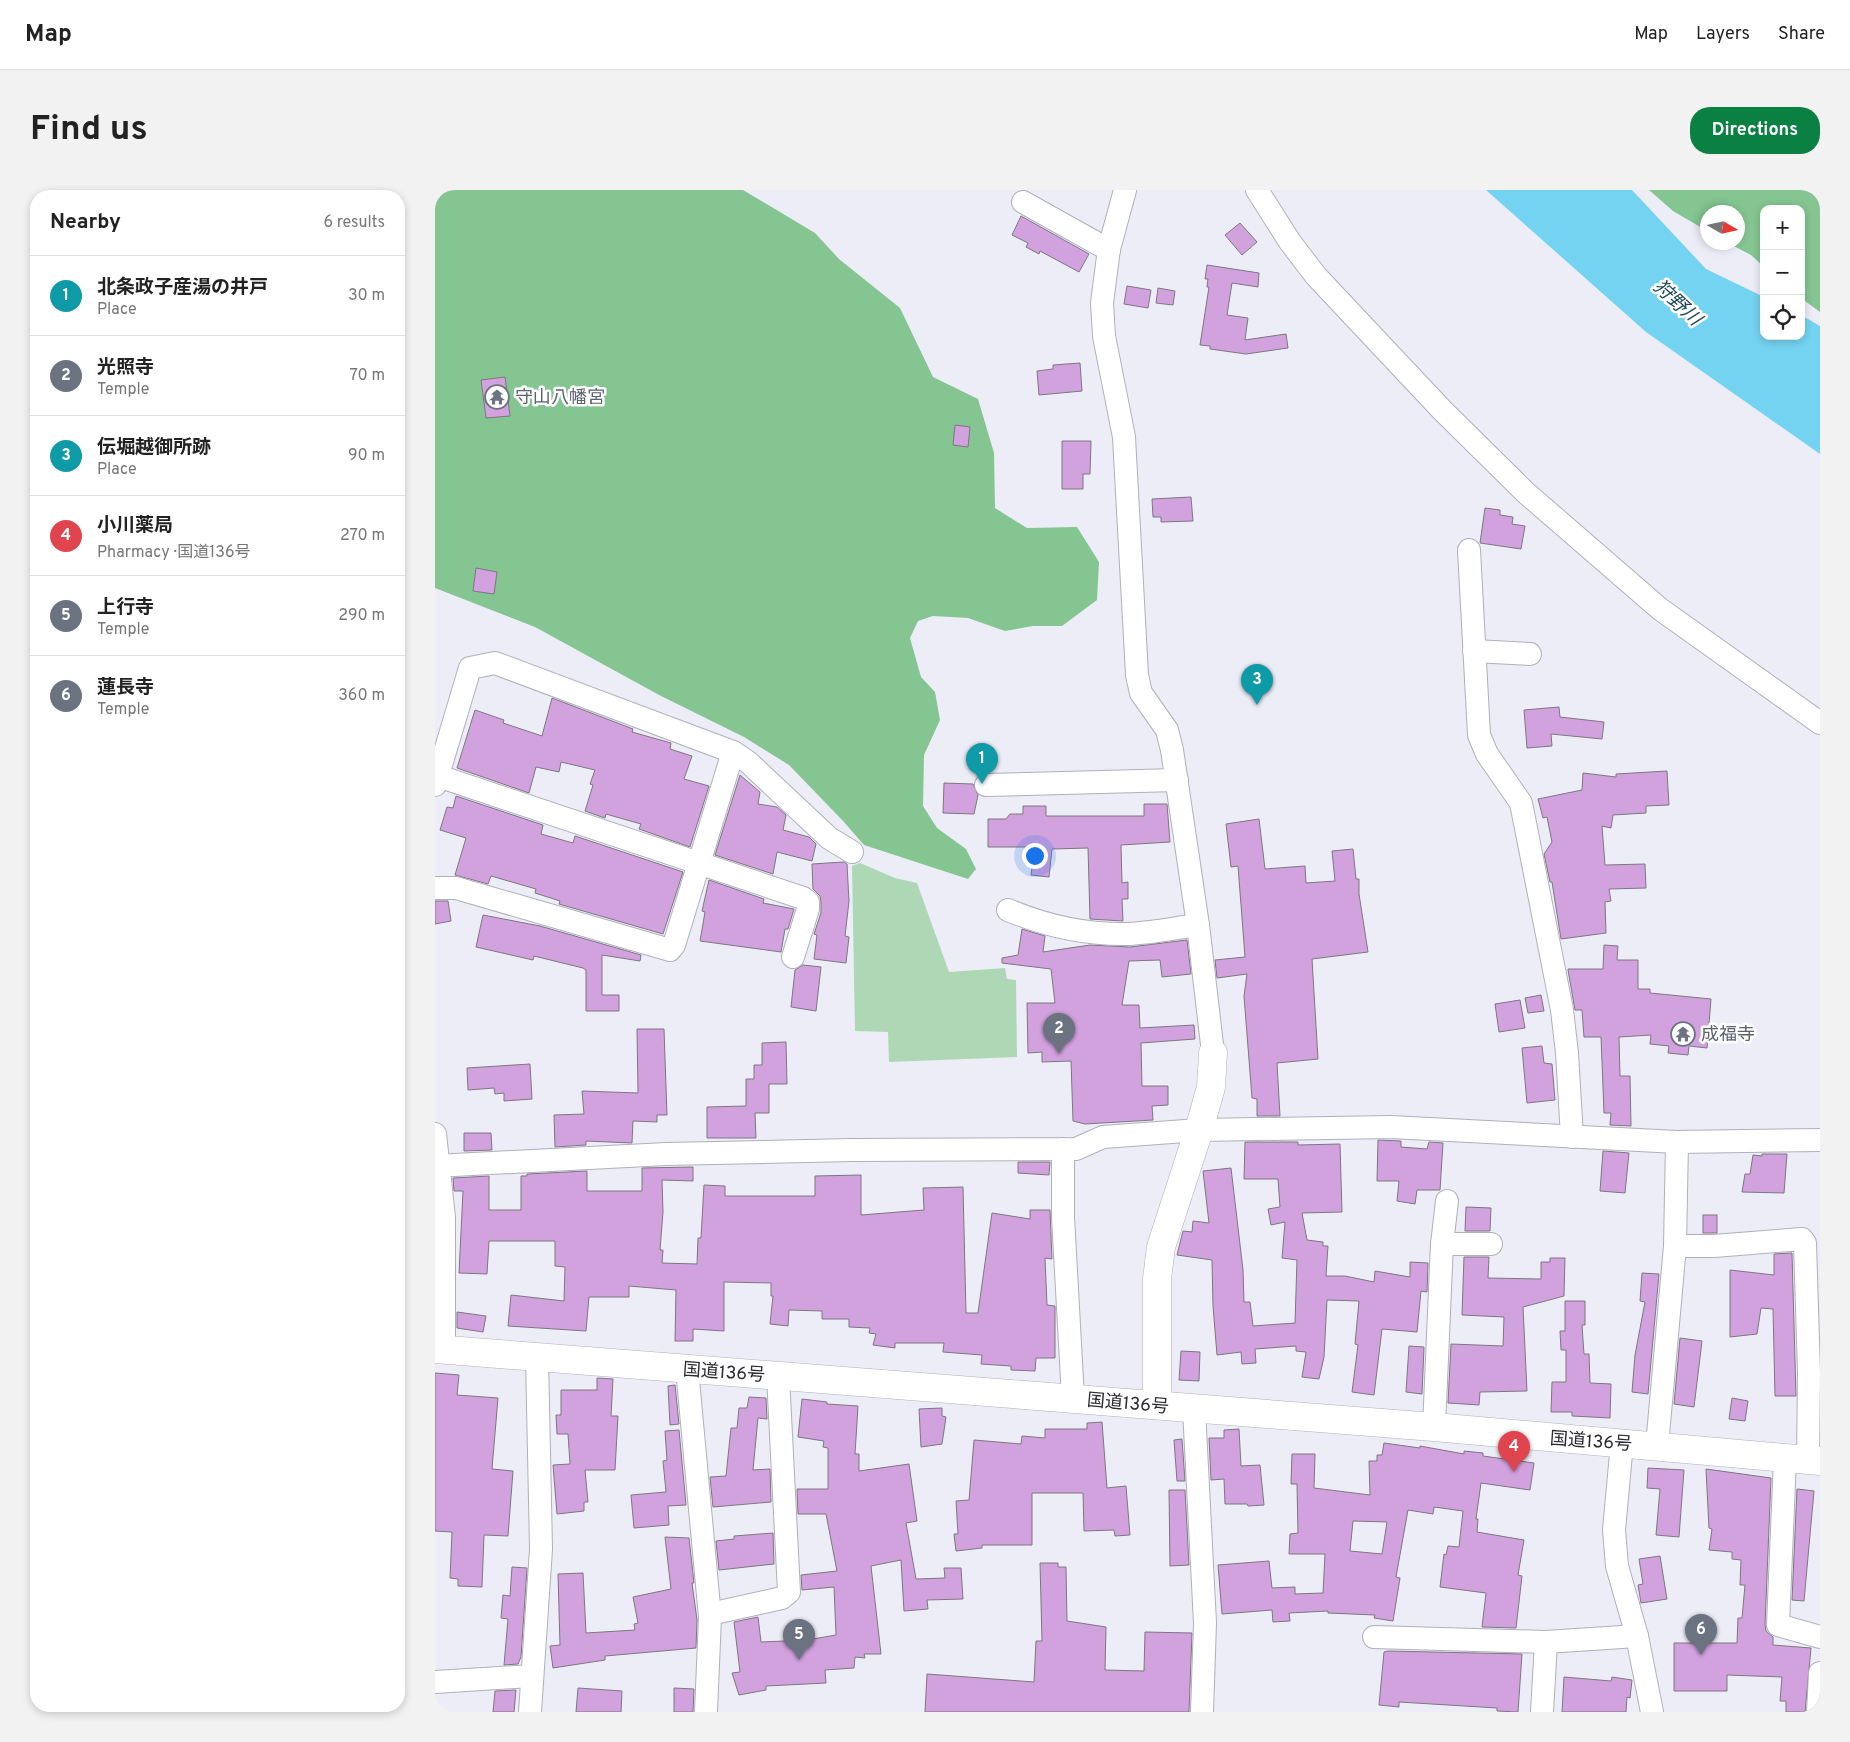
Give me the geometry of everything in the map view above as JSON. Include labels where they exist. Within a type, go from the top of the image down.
[{"type":"main road","points":[[1157,1405],[1157,1279],[1161,1247],[1211,1087],[1213,1053]]},
{"type":"main road","name":"国道136号","points":[[440,1349],[1434,1427],[1804,1460]]},
{"type":"street","points":[[1125,190],[1109,250],[1102,303],[1103,320],[1123,437],[1137,676],[1141,692],[1167,730],[1177,780],[1198,925],[1213,1053]]},
{"type":"street","points":[[1257,190],[1290,242],[1316,276],[1442,410],[1525,492],[1660,609],[1820,723]]},
{"type":"street","points":[[1023,202],[1109,250]]},
{"type":"street","points":[[1469,550],[1479,735],[1487,754],[1521,803],[1562,1010],[1567,1052],[1572,1137]]},
{"type":"street","points":[[1474,651],[1531,654]]},
{"type":"street","points":[[793,957],[809,909],[808,902],[803,898],[437,780],[470,668],[495,663],[733,752],[748,762],[829,838],[852,852]]},
{"type":"street","points":[[435,888],[456,888],[666,950],[672,948],[733,752]]},
{"type":"street","points":[[986,785],[1177,780]]},
{"type":"street","points":[[1008,910],[1067,929],[1102,934],[1130,934],[1198,925]]},
{"type":"street","points":[[437,1166],[666,1154],[851,1150],[1076,1149],[1103,1137],[1199,1130],[1391,1127],[1677,1142],[1820,1140]]},
{"type":"street","points":[[435,1134],[444,1217],[440,1349]]},
{"type":"street","points":[[1657,1446],[1675,1246],[1677,1142]]},
{"type":"street","points":[[1063,1149],[1063,1217],[1073,1398]]},
{"type":"street","points":[[1434,1427],[1442,1244],[1447,1202]]},
{"type":"street","points":[[1675,1246],[1714,1246],[1802,1239],[1805,1244],[1809,1373],[1804,1460],[1778,1625],[1820,1637]]},
{"type":"street","points":[[1442,1244],[1491,1244]]},
{"type":"street","points":[[530,1712],[541,1549],[537,1357]]},
{"type":"street","points":[[687,1369],[710,1614],[707,1712]]},
{"type":"street","points":[[710,1614],[782,1598],[789,1592],[779,1376]]},
{"type":"street","points":[[1194,1409],[1205,1623],[1202,1712]]},
{"type":"street","points":[[1622,1443],[1614,1530],[1617,1566],[1637,1636],[1652,1712]]},
{"type":"street","points":[[1374,1637],[1546,1642],[1637,1636]]},
{"type":"street","points":[[1542,1712],[1546,1642]]},
{"type":"street","points":[[1818,1712],[1820,1673]]},
{"type":"street","points":[[435,1682],[531,1676]]},
{"type":"green space","points":[[435,190],[743,190],[815,233],[839,259],[900,308],[933,377],[978,399],[994,453],[995,508],[1027,528],[1077,527],[1099,562],[1097,600],[1062,626],[1033,626],[1005,631],[968,618],[933,616],[918,621],[910,638],[921,677],[935,692],[940,720],[924,755],[923,806],[937,828],[966,849],[976,869],[968,879],[864,845],[789,765],[744,737],[661,696],[535,627],[435,588]]},
{"type":"green space","points":[[1649,190],[1820,190],[1820,312],[1805,301],[1805,205],[1760,205],[1760,263],[1751,255],[1741,250],[1745,250],[1745,205],[1700,205],[1700,227],[1673,211]]},
{"type":"green space","points":[[860,863],[895,878],[917,883],[949,972],[1005,968],[1007,979],[1016,980],[1017,1057],[889,1062],[888,1032],[855,1031],[852,866]]},
{"type":"water","name":"狩野川","points":[[1486,190],[1632,190],[1706,269],[1760,295],[1760,340],[1805,340],[1805,317],[1820,326],[1820,454],[1646,332]]},
{"type":"building","points":[[1021,216],[1089,254],[1079,272],[1040,251],[1039,254],[1026,247],[1028,243],[1012,235]]},
{"type":"building","points":[[1240,223],[1257,242],[1242,255],[1225,235]]},
{"type":"building","points":[[1207,265],[1259,273],[1258,287],[1232,283],[1227,315],[1248,318],[1245,340],[1286,334],[1288,348],[1246,354],[1210,349],[1210,346],[1200,345],[1209,287],[1207,287],[1208,279],[1205,279]]},
{"type":"building","points":[[1127,286],[1151,290],[1148,308],[1124,304]]},
{"type":"building","points":[[1158,288],[1175,291],[1173,305],[1156,303]]},
{"type":"building","points":[[1080,363],[1082,391],[1039,395],[1037,371],[1053,369],[1053,365]]},
{"type":"building","points":[[505,377],[510,416],[486,418],[481,380]]},
{"type":"building","points":[[955,425],[970,427],[968,447],[953,445]]},
{"type":"building","points":[[1062,441],[1091,441],[1090,474],[1083,474],[1083,489],[1062,489]]},
{"type":"building","points":[[1191,497],[1193,521],[1161,522],[1161,517],[1153,517],[1152,499]]},
{"type":"building","points":[[1485,508],[1500,510],[1500,515],[1513,517],[1512,524],[1525,526],[1521,549],[1480,543]]},
{"type":"building","points":[[476,568],[497,572],[494,594],[473,591]]},
{"type":"building","points":[[552,698],[633,729],[632,732],[671,743],[670,749],[692,756],[684,779],[709,786],[690,847],[639,829],[641,824],[606,814],[605,818],[585,811],[593,785],[590,784],[595,770],[561,762],[559,772],[536,767],[529,793],[457,768],[475,710],[504,720],[503,723],[542,736]]},
{"type":"building","points":[[1559,707],[1560,717],[1604,722],[1602,739],[1551,734],[1552,746],[1527,748],[1524,710]]},
{"type":"building","points":[[1667,771],[1669,805],[1646,806],[1646,813],[1613,815],[1611,828],[1602,826],[1605,865],[1645,864],[1646,888],[1609,889],[1611,901],[1605,902],[1606,933],[1561,939],[1552,882],[1550,882],[1544,854],[1552,842],[1547,817],[1543,818],[1538,799],[1582,790],[1583,773],[1616,777],[1616,774]]},
{"type":"building","points":[[740,775],[760,792],[758,804],[777,807],[786,815],[783,830],[809,837],[816,844],[812,861],[777,852],[773,874],[715,855]]},
{"type":"building","points":[[944,783],[973,784],[978,795],[974,814],[943,813]]},
{"type":"building","points":[[456,796],[543,825],[541,834],[573,843],[575,836],[683,872],[663,934],[559,904],[560,901],[535,893],[536,889],[491,876],[488,884],[455,875],[466,838],[440,830],[447,807],[453,808]]},
{"type":"building","points":[[1144,804],[1167,804],[1170,842],[1121,845],[1122,883],[1128,882],[1128,899],[1122,899],[1123,921],[1090,919],[1088,848],[1052,849],[1049,877],[1031,875],[1035,847],[988,847],[988,819],[1006,819],[1010,814],[1023,814],[1023,806],[1046,806],[1046,816],[1144,816]]},
{"type":"building","points":[[1259,819],[1265,869],[1305,866],[1306,883],[1335,881],[1332,851],[1353,849],[1356,879],[1359,879],[1359,894],[1368,952],[1312,959],[1318,1059],[1277,1063],[1280,1116],[1257,1116],[1257,1099],[1252,1098],[1244,996],[1247,974],[1217,978],[1215,960],[1245,957],[1238,866],[1231,867],[1226,824]]},
{"type":"building","points":[[844,862],[847,864],[849,901],[845,936],[849,937],[846,963],[814,959],[817,935],[814,934],[821,913],[821,902],[820,896],[813,889],[812,864]]},
{"type":"building","points":[[709,880],[764,899],[763,903],[794,909],[788,929],[785,929],[781,952],[700,941],[705,912],[702,911]]},
{"type":"building","points":[[435,901],[448,901],[451,921],[435,924]]},
{"type":"building","points":[[483,915],[540,926],[641,955],[640,961],[602,955],[602,995],[619,995],[619,1011],[586,1011],[586,970],[583,968],[534,956],[533,960],[476,947]]},
{"type":"building","points":[[1022,929],[1045,936],[1043,952],[1090,945],[1130,947],[1187,940],[1191,974],[1162,977],[1160,960],[1129,961],[1122,1005],[1139,1005],[1140,1028],[1194,1025],[1195,1039],[1141,1043],[1142,1086],[1168,1086],[1168,1105],[1152,1106],[1153,1120],[1085,1124],[1073,1121],[1071,1061],[1042,1062],[1042,1052],[1028,1053],[1027,1003],[1055,1003],[1051,969],[1002,963],[1002,958],[1018,955]]},
{"type":"building","points":[[1604,945],[1618,946],[1617,960],[1638,960],[1638,989],[1650,989],[1650,993],[1711,999],[1707,1048],[1689,1046],[1688,1055],[1668,1053],[1669,1046],[1650,1044],[1651,1035],[1619,1037],[1620,1076],[1630,1076],[1631,1126],[1610,1125],[1611,1113],[1604,1113],[1601,1037],[1584,1037],[1582,1010],[1575,1010],[1568,970],[1603,969]]},
{"type":"building","points":[[803,965],[821,967],[816,1011],[791,1007],[795,970]]},
{"type":"building","points":[[1541,995],[1544,1011],[1528,1013],[1525,998]]},
{"type":"building","points":[[1520,1000],[1525,1028],[1499,1032],[1495,1004]]},
{"type":"building","points":[[637,1029],[664,1029],[667,1115],[657,1115],[657,1122],[633,1121],[632,1143],[586,1141],[586,1145],[555,1147],[554,1115],[584,1114],[582,1091],[638,1093]]},
{"type":"building","points":[[786,1042],[787,1084],[769,1084],[769,1113],[755,1113],[756,1138],[707,1138],[707,1107],[746,1106],[746,1079],[754,1079],[754,1065],[762,1065],[762,1043]]},
{"type":"building","points":[[1542,1046],[1544,1063],[1552,1064],[1555,1100],[1527,1103],[1522,1048]]},
{"type":"building","points":[[530,1064],[532,1099],[504,1101],[504,1093],[495,1094],[494,1088],[468,1090],[467,1068]]},
{"type":"building","points":[[464,1133],[491,1133],[492,1150],[464,1151]]},
{"type":"building","points":[[1378,1140],[1401,1141],[1401,1147],[1427,1149],[1429,1142],[1443,1143],[1440,1190],[1417,1190],[1415,1204],[1397,1201],[1399,1181],[1377,1181]]},
{"type":"building","points":[[1245,1142],[1298,1142],[1298,1145],[1340,1144],[1342,1212],[1302,1213],[1307,1240],[1323,1242],[1323,1246],[1328,1246],[1326,1276],[1345,1276],[1374,1282],[1375,1271],[1410,1277],[1410,1262],[1428,1263],[1427,1292],[1421,1291],[1417,1332],[1382,1329],[1374,1395],[1352,1392],[1358,1345],[1355,1344],[1359,1301],[1327,1300],[1324,1357],[1319,1379],[1302,1377],[1306,1352],[1296,1351],[1296,1346],[1255,1349],[1256,1363],[1242,1364],[1241,1352],[1217,1355],[1212,1260],[1177,1255],[1183,1231],[1192,1232],[1193,1221],[1209,1223],[1203,1171],[1231,1168],[1243,1270],[1244,1302],[1250,1302],[1253,1326],[1295,1323],[1297,1260],[1282,1258],[1285,1222],[1271,1225],[1268,1209],[1280,1207],[1278,1179],[1244,1179]]},
{"type":"building","points":[[1603,1151],[1629,1153],[1625,1193],[1600,1191]]},
{"type":"building","points":[[1762,1154],[1787,1154],[1784,1193],[1742,1192],[1745,1174],[1750,1174],[1753,1155],[1762,1156]]},
{"type":"building","points":[[1018,1162],[1050,1162],[1049,1175],[1018,1173]]},
{"type":"building","points":[[693,1167],[693,1181],[662,1180],[663,1212],[660,1250],[663,1250],[662,1263],[697,1264],[698,1238],[701,1238],[704,1185],[725,1186],[725,1196],[815,1196],[815,1176],[861,1175],[861,1215],[924,1210],[923,1188],[963,1187],[966,1313],[978,1313],[992,1213],[1030,1219],[1030,1210],[1050,1210],[1052,1259],[1045,1258],[1047,1305],[1055,1306],[1055,1358],[1036,1358],[1035,1371],[1011,1370],[1011,1366],[981,1364],[982,1355],[943,1352],[944,1343],[895,1343],[895,1348],[873,1345],[876,1334],[869,1333],[870,1328],[849,1327],[849,1319],[822,1319],[822,1311],[789,1310],[788,1326],[770,1324],[773,1296],[771,1296],[771,1283],[724,1282],[724,1331],[693,1329],[693,1341],[675,1341],[676,1290],[629,1286],[629,1297],[589,1297],[586,1331],[508,1326],[511,1295],[564,1301],[565,1267],[555,1266],[555,1241],[489,1241],[487,1274],[459,1273],[463,1191],[454,1191],[453,1178],[489,1176],[489,1210],[521,1210],[521,1176],[527,1176],[527,1174],[587,1171],[587,1191],[642,1191],[642,1168]]},
{"type":"building","points":[[1466,1207],[1491,1208],[1490,1231],[1465,1231]]},
{"type":"building","points":[[1703,1215],[1717,1215],[1717,1233],[1703,1233]]},
{"type":"building","points":[[1792,1253],[1796,1396],[1775,1396],[1773,1309],[1761,1308],[1757,1334],[1730,1337],[1730,1270],[1774,1275],[1774,1254]]},
{"type":"building","points":[[1464,1257],[1489,1257],[1488,1278],[1541,1279],[1541,1262],[1550,1262],[1550,1258],[1565,1258],[1564,1296],[1523,1307],[1527,1391],[1480,1392],[1479,1405],[1448,1403],[1451,1344],[1503,1346],[1504,1317],[1462,1315]]},
{"type":"building","points":[[1642,1273],[1659,1274],[1648,1394],[1632,1392],[1635,1355],[1645,1302],[1640,1301]]},
{"type":"building","points":[[1565,1301],[1585,1301],[1585,1325],[1582,1325],[1584,1354],[1589,1354],[1590,1383],[1611,1384],[1610,1418],[1572,1416],[1572,1412],[1551,1412],[1552,1382],[1566,1382],[1566,1350],[1561,1350],[1560,1331],[1565,1331]]},
{"type":"building","points":[[457,1312],[486,1316],[483,1332],[457,1328]]},
{"type":"building","points":[[1680,1338],[1702,1341],[1694,1407],[1674,1404]]},
{"type":"building","points":[[1409,1346],[1424,1347],[1422,1394],[1406,1392]]},
{"type":"building","points":[[1181,1351],[1200,1352],[1199,1381],[1179,1380]]},
{"type":"building","points":[[435,1373],[459,1375],[457,1395],[498,1398],[492,1469],[513,1471],[508,1536],[484,1535],[482,1587],[458,1586],[458,1579],[450,1578],[452,1532],[435,1531]]},
{"type":"building","points":[[597,1378],[613,1379],[611,1416],[618,1416],[615,1470],[585,1470],[588,1502],[584,1502],[584,1511],[557,1514],[553,1465],[570,1464],[568,1434],[557,1434],[556,1415],[561,1415],[561,1390],[597,1390]]},
{"type":"building","points":[[675,1385],[679,1424],[670,1425],[668,1386]]},
{"type":"building","points":[[749,1397],[766,1398],[767,1419],[758,1418],[753,1470],[770,1469],[771,1502],[713,1507],[710,1477],[726,1476],[731,1428],[737,1428],[739,1408],[747,1408]]},
{"type":"building","points":[[1732,1398],[1748,1401],[1745,1421],[1729,1419]]},
{"type":"building","points":[[802,1399],[827,1402],[827,1404],[858,1406],[855,1454],[859,1454],[859,1471],[909,1464],[917,1521],[906,1523],[916,1579],[945,1578],[944,1568],[961,1568],[963,1599],[927,1600],[928,1609],[904,1611],[901,1560],[871,1566],[881,1654],[864,1654],[865,1658],[855,1657],[854,1668],[825,1670],[826,1683],[766,1686],[766,1690],[739,1695],[732,1673],[740,1672],[734,1622],[758,1617],[761,1642],[807,1640],[836,1635],[834,1587],[802,1590],[801,1575],[837,1571],[826,1514],[798,1514],[797,1489],[828,1489],[828,1448],[823,1447],[824,1441],[798,1437]]},
{"type":"building","points":[[942,1408],[942,1416],[946,1417],[942,1444],[921,1447],[919,1409]]},
{"type":"building","points":[[1102,1422],[1107,1488],[1126,1486],[1130,1535],[1115,1536],[1114,1530],[1084,1531],[1083,1493],[1032,1493],[1032,1545],[982,1545],[982,1548],[956,1551],[954,1534],[958,1534],[956,1501],[969,1500],[974,1440],[1021,1444],[1022,1436],[1045,1438],[1045,1429],[1087,1429],[1087,1423]]},
{"type":"building","points":[[1239,1429],[1241,1466],[1260,1465],[1264,1505],[1225,1504],[1224,1479],[1211,1480],[1209,1438],[1224,1438],[1224,1430]]},
{"type":"building","points":[[679,1430],[686,1505],[668,1506],[669,1525],[634,1528],[631,1495],[666,1492],[663,1461],[667,1460],[665,1431]]},
{"type":"building","points":[[1182,1439],[1185,1481],[1177,1481],[1174,1440]]},
{"type":"building","points":[[1384,1443],[1420,1448],[1420,1446],[1464,1454],[1464,1451],[1483,1453],[1483,1456],[1534,1463],[1530,1490],[1481,1483],[1476,1519],[1478,1519],[1477,1532],[1524,1540],[1518,1575],[1522,1576],[1516,1628],[1482,1627],[1486,1593],[1440,1587],[1444,1554],[1446,1555],[1448,1546],[1459,1547],[1463,1511],[1434,1507],[1433,1514],[1408,1510],[1396,1577],[1400,1578],[1393,1621],[1374,1618],[1375,1615],[1328,1613],[1328,1611],[1289,1613],[1290,1621],[1273,1622],[1272,1610],[1222,1614],[1218,1565],[1269,1561],[1272,1588],[1295,1587],[1295,1594],[1323,1593],[1325,1554],[1289,1554],[1290,1534],[1298,1533],[1297,1484],[1291,1484],[1292,1454],[1315,1454],[1314,1488],[1370,1495],[1369,1461],[1377,1461],[1377,1455],[1382,1455]],"holes":[[[1353,1521],[1387,1522],[1382,1554],[1350,1551]]]},
{"type":"building","points":[[1648,1468],[1684,1470],[1679,1537],[1656,1535],[1660,1489],[1647,1488]]},
{"type":"building","points":[[1706,1469],[1771,1478],[1765,1625],[1766,1631],[1773,1637],[1773,1645],[1811,1648],[1805,1712],[1786,1712],[1786,1701],[1780,1701],[1782,1677],[1727,1675],[1727,1691],[1674,1691],[1674,1643],[1737,1643],[1738,1618],[1742,1618],[1745,1585],[1740,1585],[1741,1560],[1732,1559],[1732,1552],[1709,1550],[1712,1529],[1709,1528]]},
{"type":"building","points":[[1797,1489],[1814,1491],[1804,1601],[1792,1600]]},
{"type":"building","points":[[1169,1490],[1185,1490],[1189,1565],[1170,1566]]},
{"type":"building","points":[[773,1533],[774,1564],[719,1570],[716,1541],[734,1539],[734,1536]]},
{"type":"building","points":[[665,1537],[689,1538],[697,1620],[696,1648],[605,1656],[605,1660],[553,1668],[550,1646],[560,1645],[558,1574],[583,1573],[586,1633],[635,1630],[634,1624],[638,1623],[633,1597],[671,1589]]},
{"type":"building","points":[[1660,1556],[1667,1599],[1641,1603],[1638,1585],[1643,1584],[1639,1559]]},
{"type":"building","points":[[1040,1563],[1058,1563],[1058,1567],[1066,1567],[1067,1621],[1106,1627],[1105,1670],[1144,1671],[1145,1632],[1192,1633],[1189,1712],[925,1712],[927,1674],[1034,1682],[1036,1641],[1042,1641]]},
{"type":"building","points":[[512,1567],[527,1568],[521,1657],[518,1664],[504,1665],[508,1619],[501,1618],[503,1595],[510,1596]]},
{"type":"building","points":[[1384,1652],[1522,1654],[1518,1712],[1497,1711],[1497,1708],[1399,1702],[1399,1707],[1379,1705]]},
{"type":"building","points":[[1564,1677],[1611,1681],[1612,1677],[1632,1680],[1630,1698],[1627,1697],[1626,1712],[1562,1712]]},
{"type":"building","points":[[578,1688],[622,1691],[621,1712],[576,1712]]},
{"type":"building","points":[[674,1688],[694,1689],[693,1712],[674,1712]]},
{"type":"building","points":[[516,1690],[514,1712],[493,1712],[495,1691]]},
{"type":"place","name":"守山八幡宮","points":[[497,397]]},
{"type":"place","name":"伝堀越御所跡","points":[[1257,705]]},
{"type":"place","name":"北条政子産湯の井戸","points":[[982,784]]},
{"type":"place","name":"成福寺","points":[[1683,1034]]},
{"type":"place","name":"光照寺","points":[[1059,1054]]},
{"type":"place","name":"小川薬局","points":[[1514,1472]]},
{"type":"place","name":"蓮長寺","points":[[1701,1655]]},
{"type":"place","name":"上行寺","points":[[799,1660]]}]
